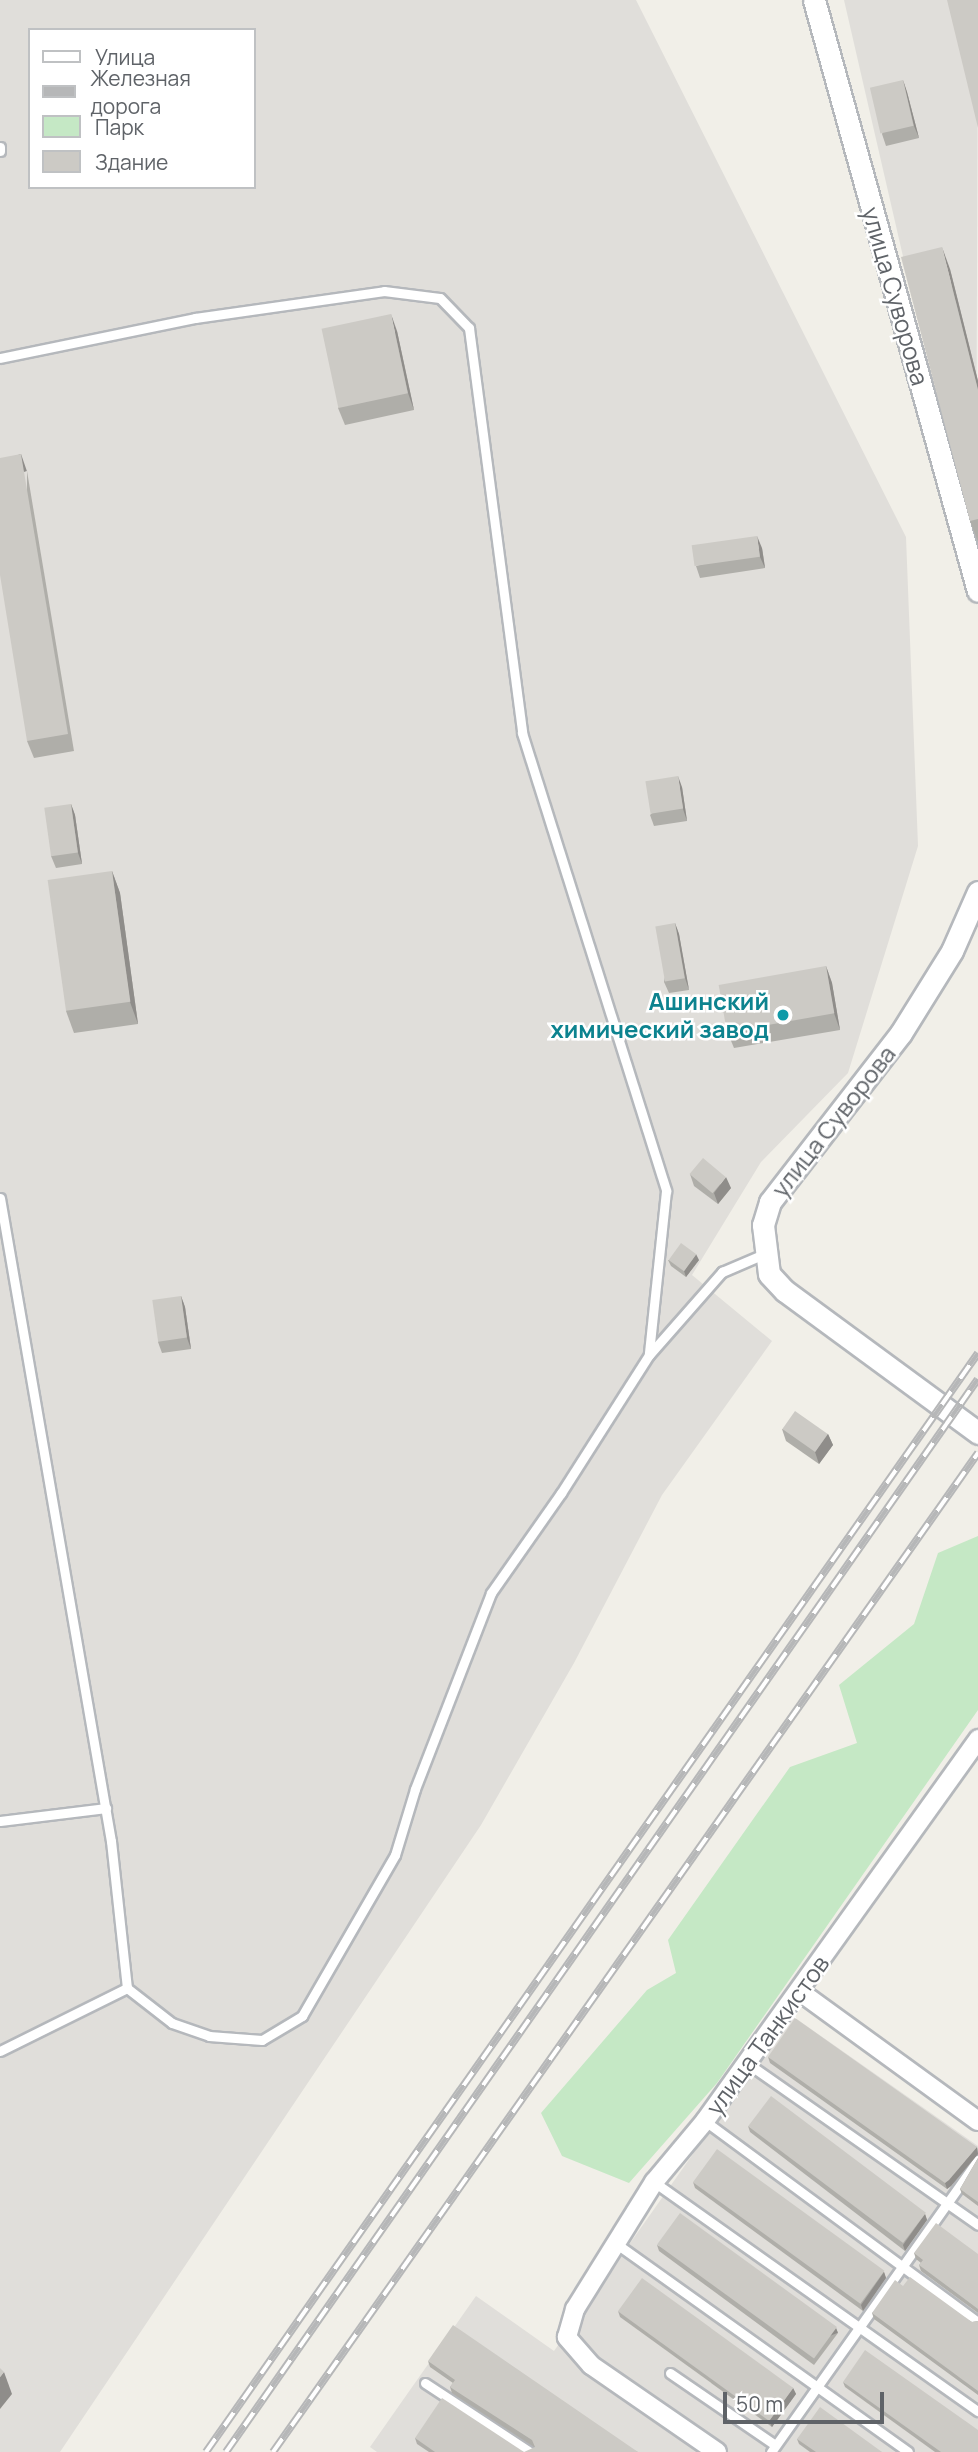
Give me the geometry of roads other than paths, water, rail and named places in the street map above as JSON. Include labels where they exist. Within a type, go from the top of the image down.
[{"type":"street","name":"улица Суворова","points":[[814,0],[978,591]]},
{"type":"street","name":"улица Суворова","points":[[978,892],[952,951],[901,1033],[770,1202],[763,1225],[764,1254],[769,1274],[785,1291],[978,1433]]},
{"type":"street","name":"улица Танкистов","points":[[717,2452],[590,2365],[567,2337],[575,2309],[614,2242],[654,2182],[705,2121],[978,1739]]},
{"type":"street","points":[[799,1991],[978,2121]]},
{"type":"lane","points":[[0,358],[195,318],[384,291],[440,298],[469,328],[522,733],[666,1191],[649,1355]]},
{"type":"lane","points":[[0,1198],[106,1808],[127,1988],[172,2023],[209,2036],[262,2040],[302,2016],[395,1855],[415,1789],[491,1593],[561,1493],[649,1355],[722,1272],[764,1254]]},
{"type":"lane","points":[[0,1821],[106,1808]]},
{"type":"lane","points":[[0,2051],[23,2043],[127,1988]]},
{"type":"lane","points":[[747,2063],[978,2225]]},
{"type":"lane","points":[[705,2121],[978,2322]]},
{"type":"lane","points":[[670,2373],[773,2449],[978,2160]]},
{"type":"lane","points":[[654,2182],[978,2411]]},
{"type":"lane","points":[[614,2242],[908,2452]]},
{"type":"lane","points":[[425,2383],[530,2452]]},
{"type":"railway","points":[[206,2452],[978,1353]]},
{"type":"railway","points":[[226,2452],[978,1379]]},
{"type":"railway","points":[[273,2452],[978,1453]]},
{"type":"place","name":"Ашинский химический завод","points":[[783,1015]]}]
